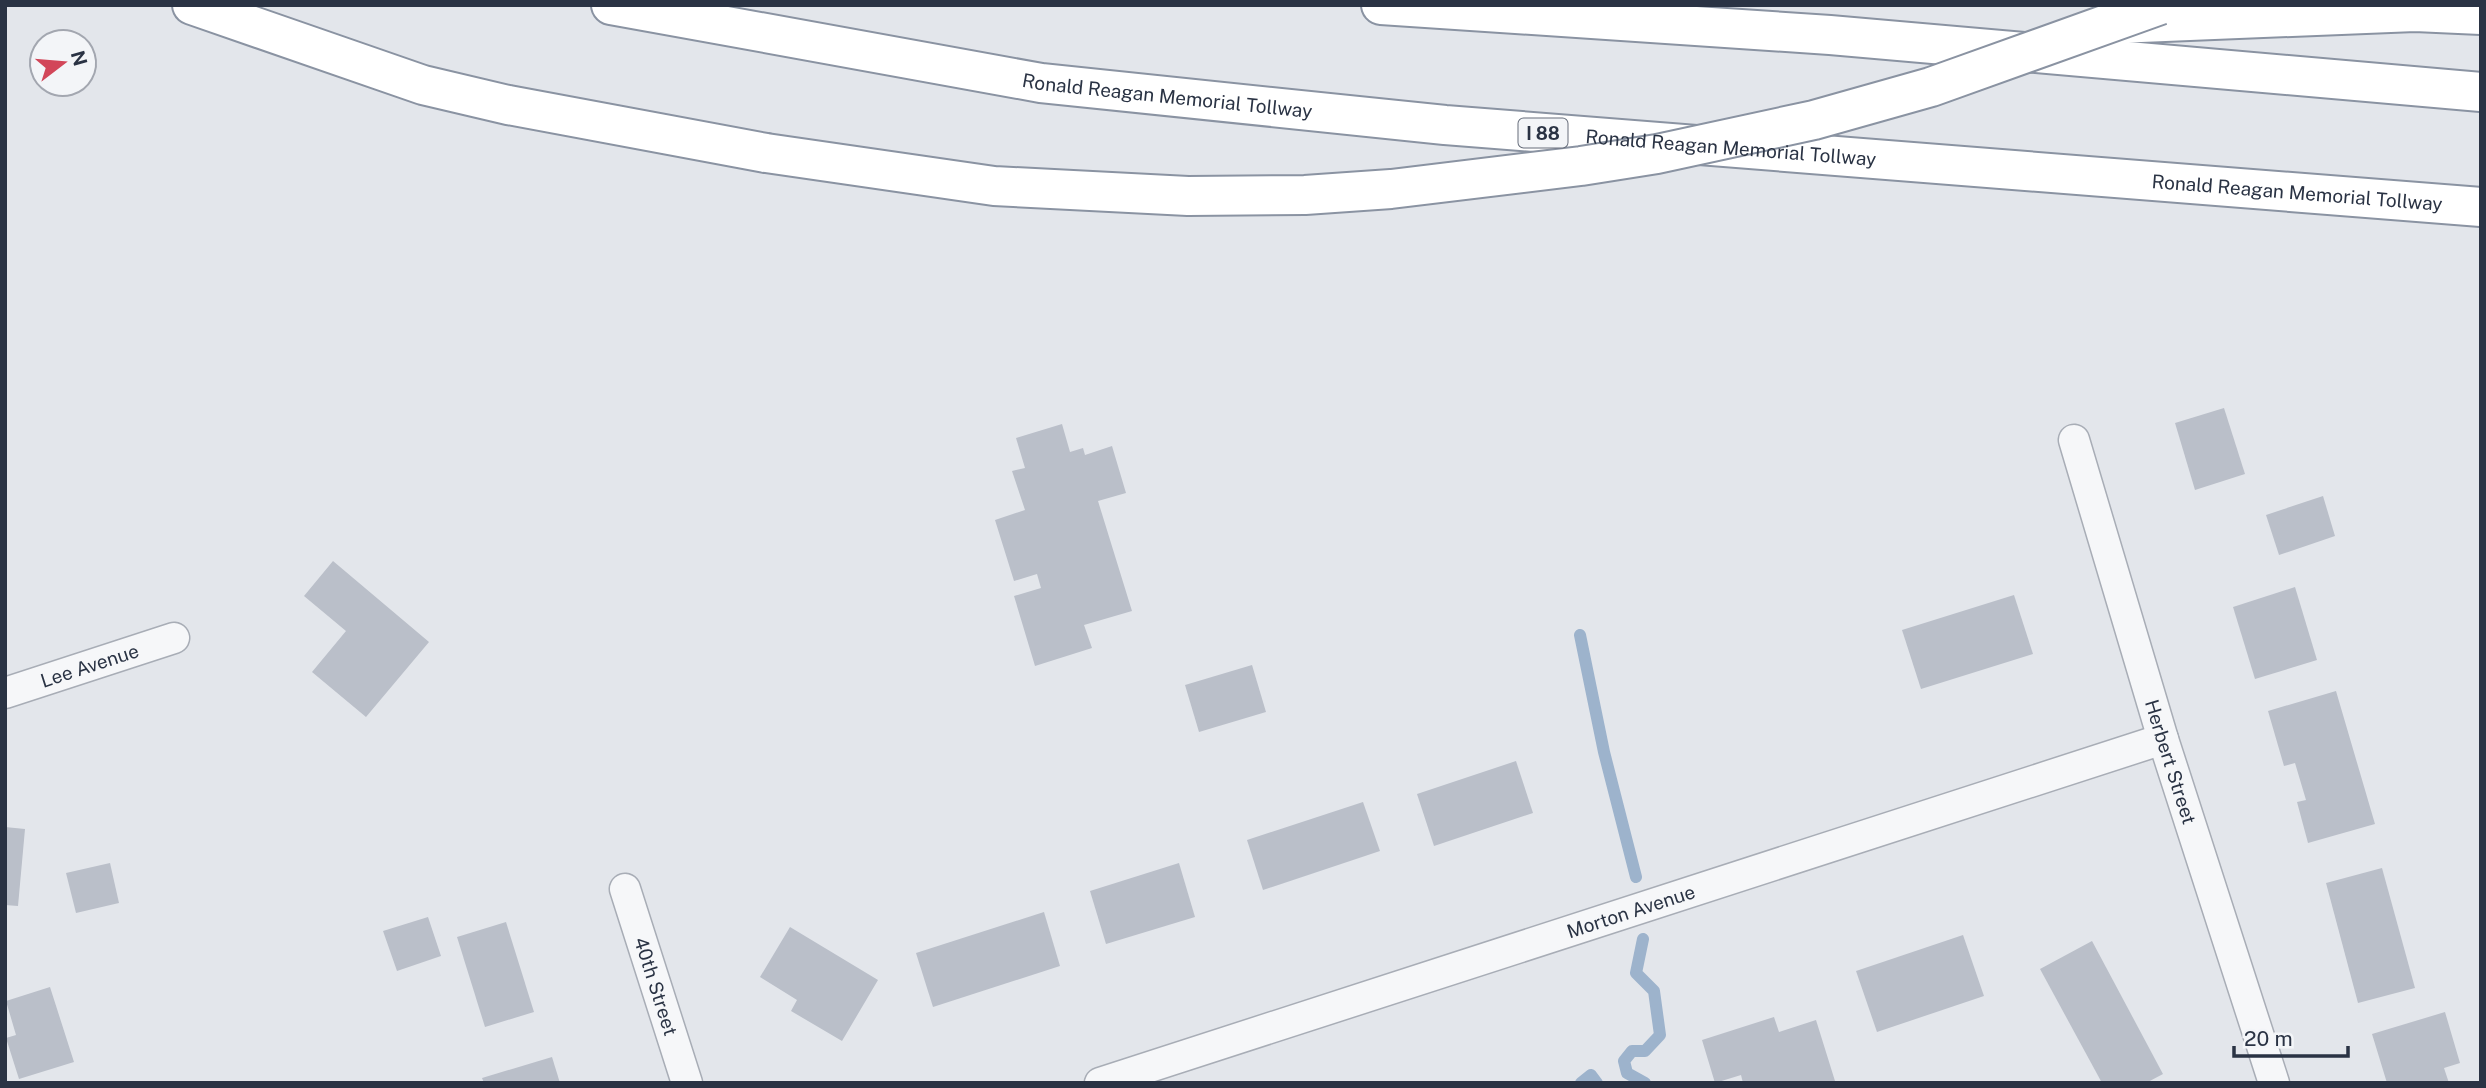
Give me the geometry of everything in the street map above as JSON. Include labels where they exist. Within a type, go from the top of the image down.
[{"type":"highway","points":[[192,5],[423,85],[508,104],[766,153],[994,186],[1188,196],[1305,195],[1391,189],[1657,154],[1814,120],[1931,87],[2160,5]]},
{"type":"highway","name":"Ronald Reagan Memorial Tollway","points":[[611,5],[1041,83],[1445,125],[2481,207]]},
{"type":"highway","points":[[1381,5],[1830,35],[2481,92]]},
{"type":"highway","points":[[1830,35],[2415,12],[2481,15]]},
{"type":"street","name":"Herbert Street","points":[[2074,440],[2164,739],[2274,1083]]},
{"type":"street","name":"Lee Avenue","points":[[5,693],[174,638]]},
{"type":"street","name":"Morton Avenue","points":[[1100,1083],[2164,739]]},
{"type":"street","name":"40th Street","points":[[625,890],[687,1083]]},
{"type":"building","points":[[2224,408],[2245,474],[2195,490],[2175,423]]},
{"type":"building","points":[[1062,424],[1070,452],[1083,448],[1085,455],[1112,446],[1126,493],[1098,501],[1132,611],[1084,625],[1092,648],[1035,666],[1014,596],[1041,588],[1037,574],[1014,581],[995,520],[1025,510],[1012,471],[1025,468],[1016,438]]},
{"type":"building","points":[[2323,496],[2335,536],[2279,555],[2266,515]]},
{"type":"building","points":[[333,561],[429,642],[366,717],[312,672],[346,631],[304,596]]},
{"type":"building","points":[[2295,587],[2317,660],[2255,679],[2233,607]]},
{"type":"building","points":[[2014,595],[2033,654],[1921,689],[1902,630]]},
{"type":"building","points":[[1252,665],[1266,712],[1199,732],[1185,685]]},
{"type":"building","points":[[2336,691],[2375,824],[2308,843],[2297,802],[2306,800],[2295,763],[2284,766],[2268,711]]},
{"type":"building","points":[[1516,761],[1533,813],[1434,846],[1417,794]]},
{"type":"building","points":[[1363,802],[1380,851],[1263,890],[1247,840]]},
{"type":"building","points":[[5,827],[25,829],[18,906],[5,905]]},
{"type":"building","points":[[110,863],[119,903],[76,913],[66,873]]},
{"type":"building","points":[[1179,863],[1195,917],[1106,944],[1090,891]]},
{"type":"building","points":[[2382,868],[2415,988],[2358,1003],[2326,883]]},
{"type":"building","points":[[1044,912],[1060,966],[933,1007],[916,953]]},
{"type":"building","points":[[428,917],[441,956],[397,971],[383,931]]},
{"type":"building","points":[[506,922],[534,1012],[485,1027],[457,937]]},
{"type":"building","points":[[790,927],[878,980],[842,1041],[791,1011],[797,1000],[760,977]]},
{"type":"building","points":[[1963,935],[1984,996],[1877,1032],[1856,971]]},
{"type":"building","points":[[2092,941],[2163,1074],[2146,1083],[2102,1083],[2040,969]]},
{"type":"building","points":[[50,987],[74,1062],[19,1079],[6,1038],[16,1035],[6,1001]]},
{"type":"building","points":[[2445,1012],[2460,1063],[2444,1068],[2449,1083],[2387,1083],[2372,1034]]},
{"type":"building","points":[[1774,1017],[1779,1032],[1816,1020],[1835,1081],[1743,1083],[1741,1075],[1715,1083],[1702,1040]]},
{"type":"building","points":[[552,1057],[560,1083],[484,1083],[482,1078]]},
{"type":"waterway","points":[[1580,635],[1604,752],[1636,877]]},
{"type":"waterway","points":[[1643,939],[1636,973],[1654,991],[1660,1035],[1645,1051],[1632,1051],[1624,1061],[1627,1073],[1645,1083]]},
{"type":"waterway","points":[[1581,1083],[1591,1075],[1597,1083]]}]
